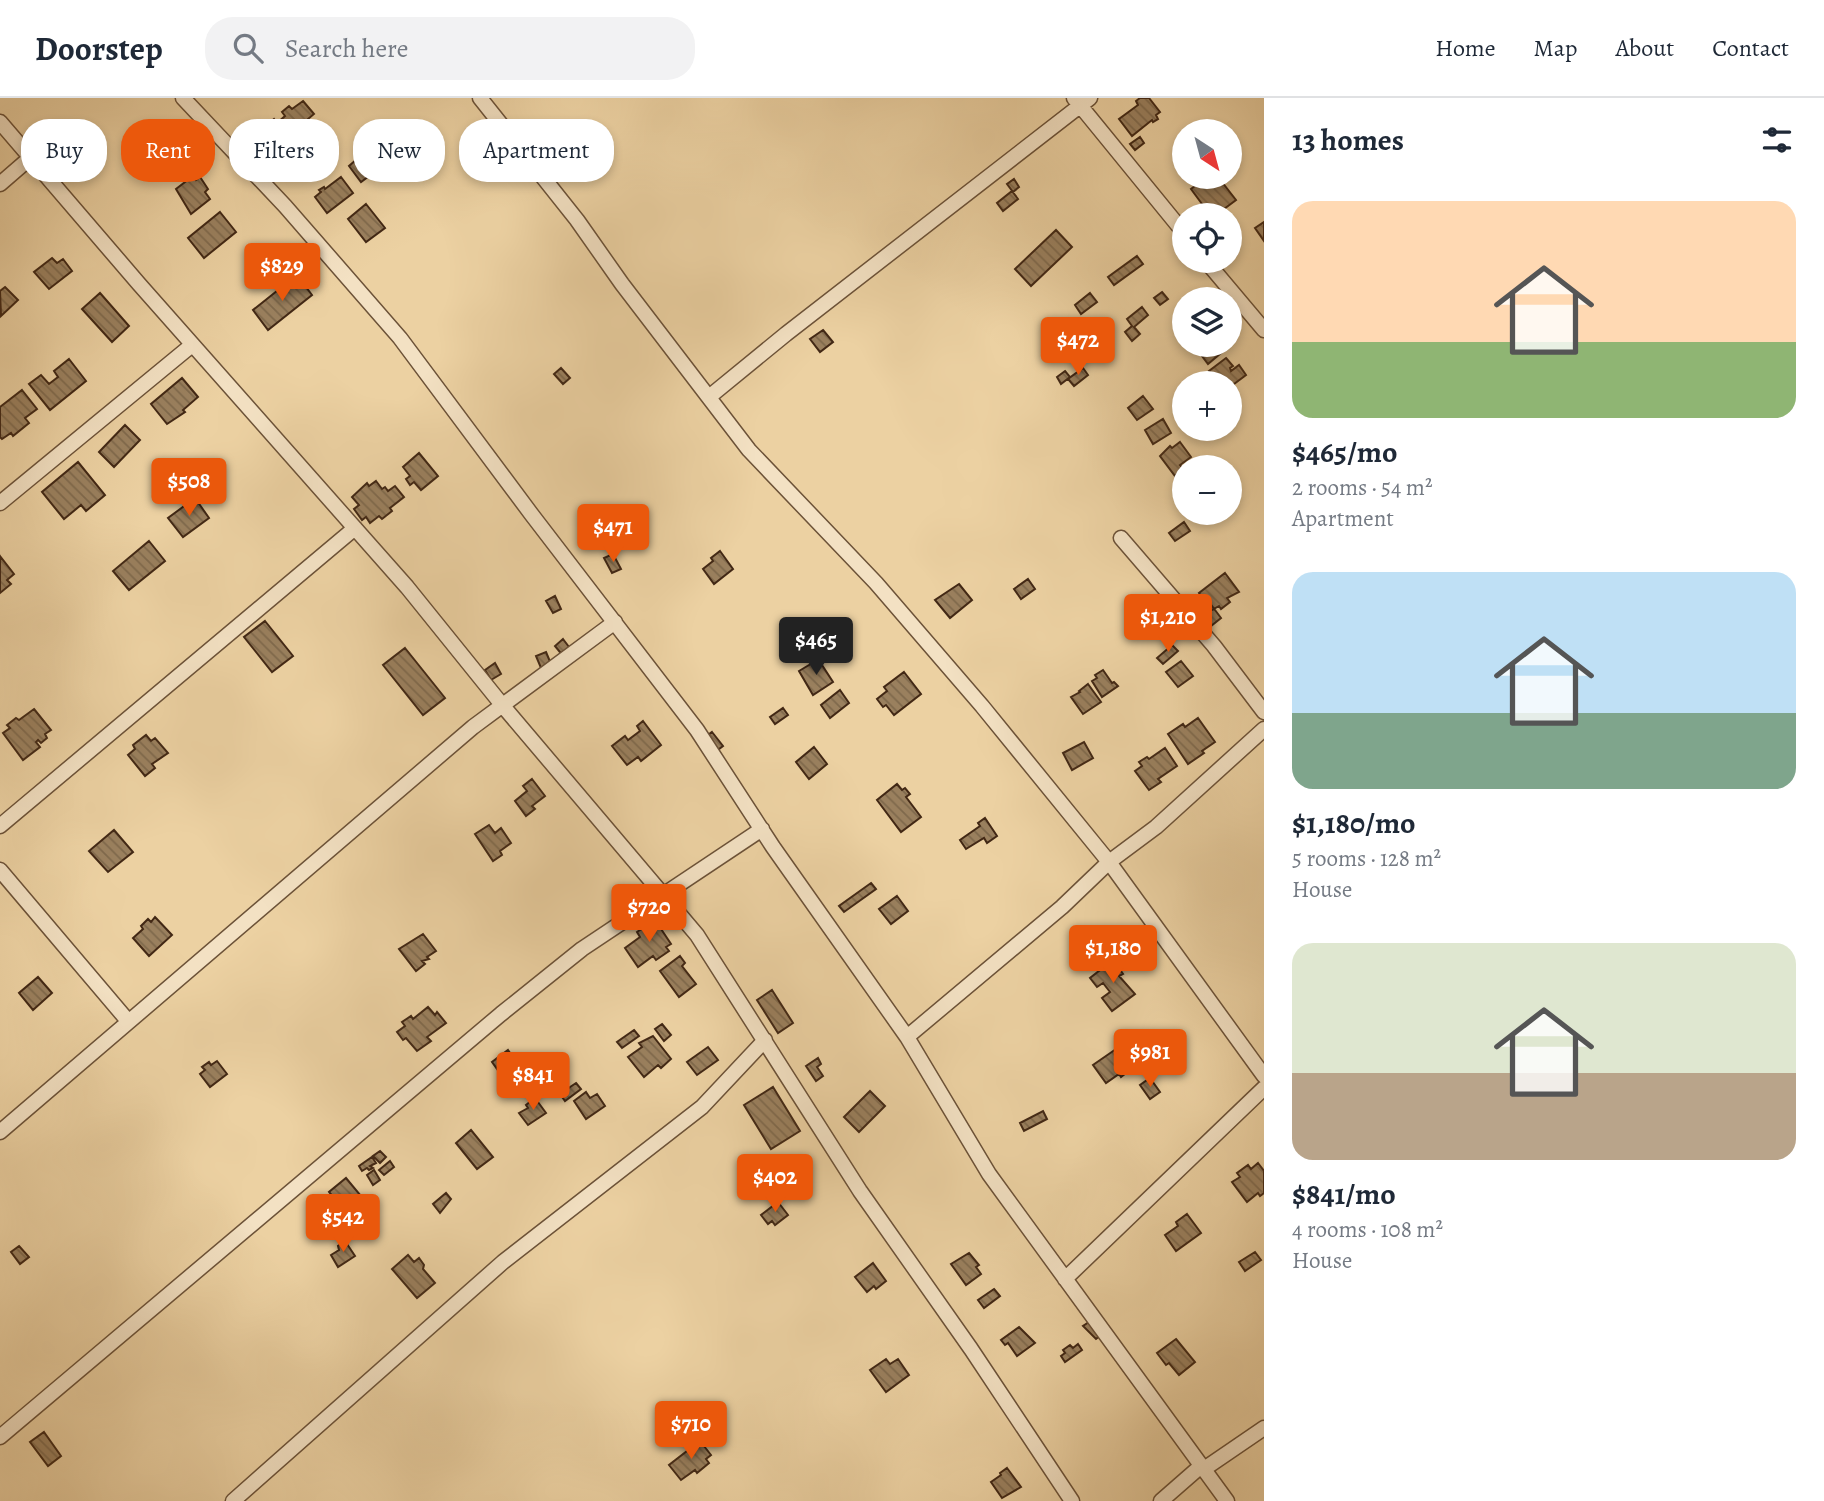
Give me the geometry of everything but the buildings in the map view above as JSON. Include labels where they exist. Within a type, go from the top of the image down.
[{"type":"street","points":[[183,98],[285,206],[400,338],[698,730],[762,829],[907,1037],[989,1174],[1227,1501]]},
{"type":"street","points":[[480,98],[578,220],[622,284],[749,450],[876,583],[982,706],[1109,862],[1264,1076]]},
{"type":"street","points":[[709,397],[1081,101],[1172,217]]},
{"type":"street","points":[[0,122],[21,147]]},
{"type":"street","points":[[0,184],[21,166]]},
{"type":"street","points":[[51,182],[407,587],[503,706],[697,935],[860,1191],[971,1349],[1072,1501]]},
{"type":"street","points":[[1216,273],[1264,330]]},
{"type":"street","points":[[0,503],[192,345]]},
{"type":"street","points":[[0,826],[355,528]]},
{"type":"street","points":[[1121,538],[1214,646],[1264,712]]},
{"type":"street","points":[[0,1132],[463,736],[615,622]]},
{"type":"street","points":[[907,1037],[1062,907],[1109,862],[1156,827],[1264,729]]},
{"type":"street","points":[[0,1437],[501,1014],[582,949],[762,829]]},
{"type":"street","points":[[0,870],[128,1021]]},
{"type":"street","points":[[233,1501],[503,1262],[702,1107],[765,1040]]},
{"type":"street","points":[[1065,1279],[1264,1088]]},
{"type":"street","points":[[1161,1501],[1202,1467],[1264,1428]]}]
